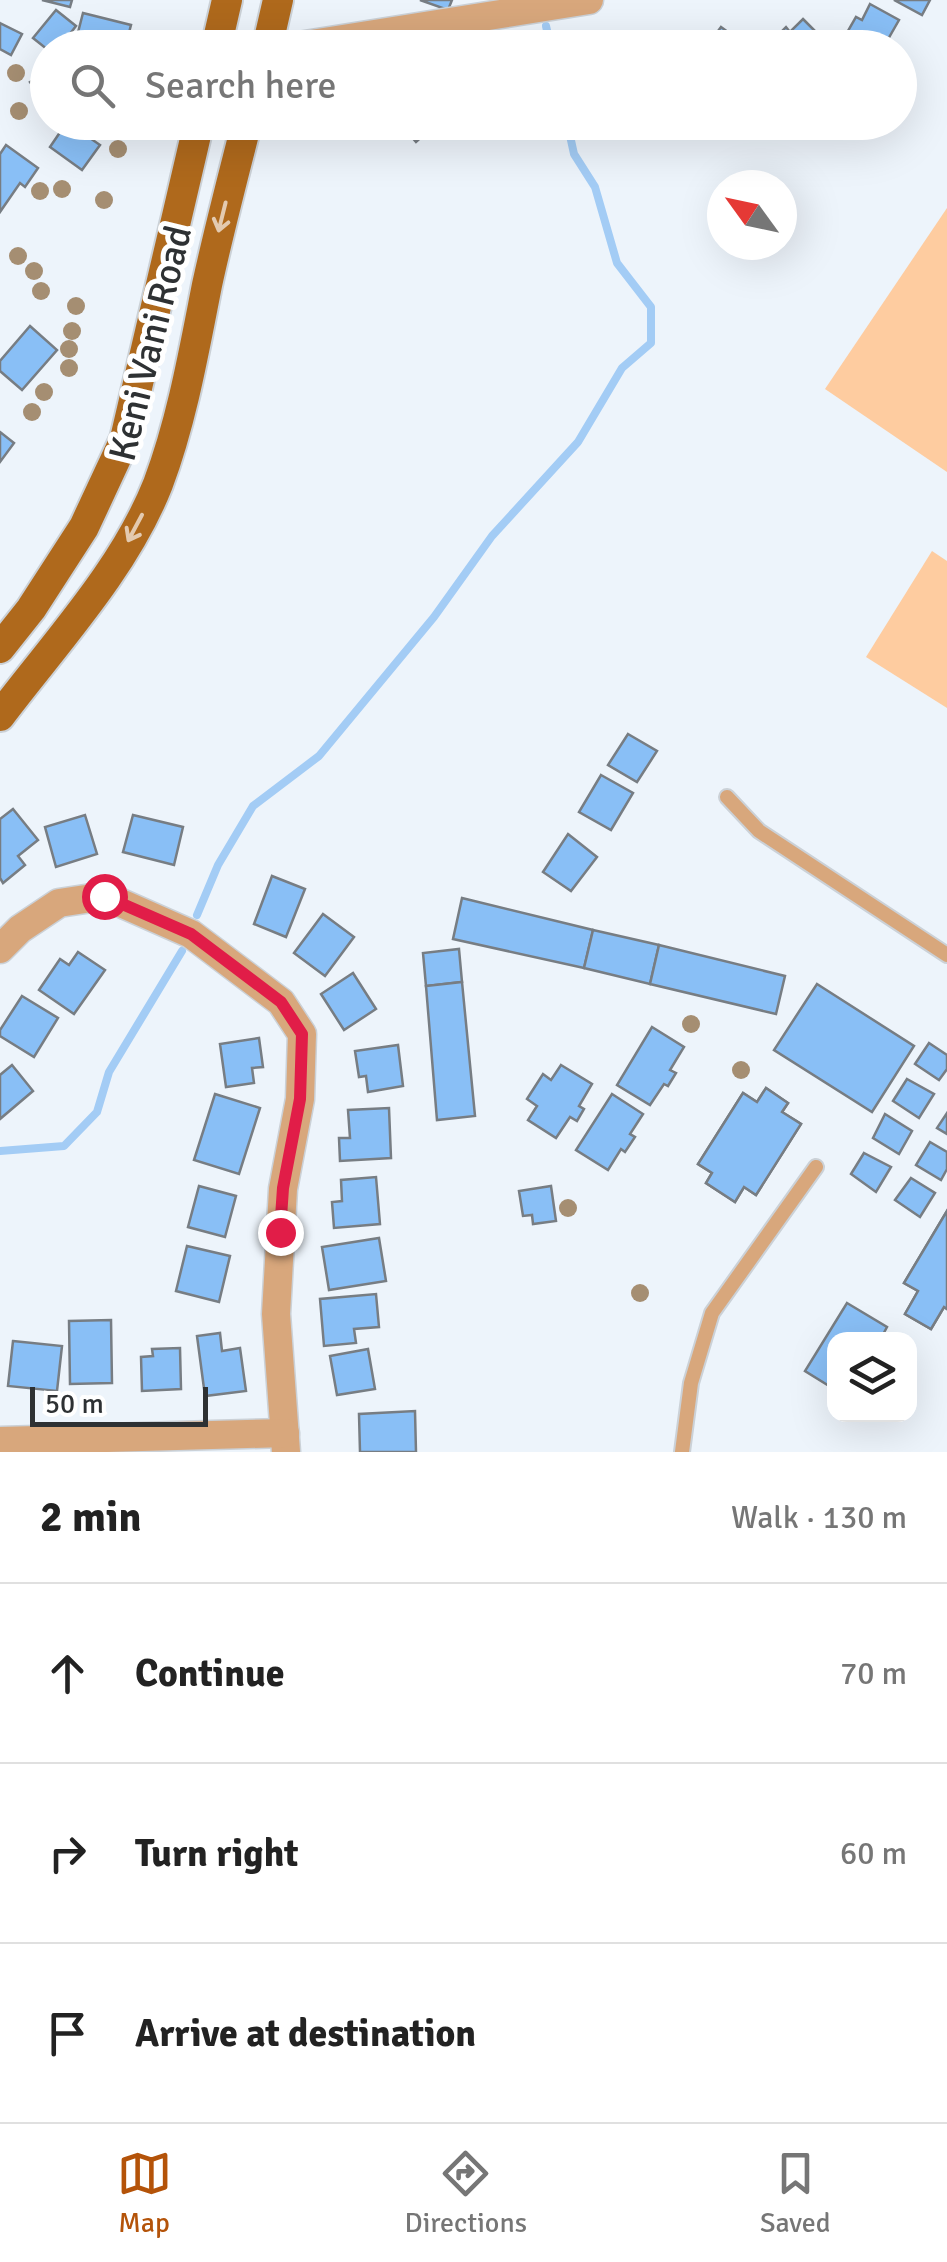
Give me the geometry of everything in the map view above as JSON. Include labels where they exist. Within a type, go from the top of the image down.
[{"type":"main road","points":[[227,30],[228,0]]},
{"type":"main road","points":[[271,30],[278,0]]},
{"type":"main road","name":"Keni Vani Road","points":[[0,648],[31,609],[84,527],[126,439],[195,140]]},
{"type":"main road","name":"Keni Vani Road","points":[[0,716],[107,574],[157,486],[187,384],[221,220],[242,140]]},
{"type":"street","points":[[400,30],[590,0]]},
{"type":"street","points":[[0,949],[20,929],[59,902],[104,896],[191,934],[281,1002],[302,1034],[300,1099],[283,1188],[276,1314],[286,1443],[0,1441]]},
{"type":"lane","points":[[727,797],[759,831],[947,956]]},
{"type":"lane","points":[[682,1452],[691,1382],[712,1313],[816,1168]]},
{"type":"shaded area","points":[[947,208],[947,472],[825,389]]},
{"type":"shaded area","points":[[932,551],[947,561],[947,708],[866,657]]},
{"type":"building","points":[[42,0],[72,0],[70,7]]},
{"type":"building","points":[[420,0],[452,0],[448,10]]},
{"type":"building","points":[[894,0],[930,0],[922,15]]},
{"type":"building","points":[[870,4],[899,20],[893,30],[849,30],[856,17],[862,20]]},
{"type":"building","points":[[56,10],[76,26],[73,30],[40,30]]},
{"type":"building","points":[[83,13],[131,25],[130,30],[79,30]]},
{"type":"building","points":[[803,19],[814,30],[792,30]]},
{"type":"building","points":[[0,23],[22,34],[11,55],[0,49]]},
{"type":"building","points":[[55,140],[93,140],[100,145],[82,170],[50,147]]},
{"type":"building","points":[[6,145],[38,168],[25,187],[20,183],[0,212],[0,154]]},
{"type":"building","points":[[30,326],[57,350],[22,390],[0,371],[0,361]]},
{"type":"building","points":[[0,432],[14,443],[0,462]]},
{"type":"building","points":[[628,734],[657,751],[637,782],[608,765]]},
{"type":"building","points":[[601,775],[633,793],[611,830],[579,812]]},
{"type":"building","points":[[13,809],[38,840],[18,856],[25,865],[3,883],[0,819]]},
{"type":"building","points":[[85,815],[97,854],[56,867],[45,827]]},
{"type":"building","points":[[133,815],[183,827],[174,865],[123,852]]},
{"type":"building","points":[[568,834],[597,857],[571,891],[543,872]]},
{"type":"building","points":[[272,876],[305,889],[286,937],[254,924]]},
{"type":"building","points":[[462,898],[593,930],[584,968],[453,939]]},
{"type":"building","points":[[323,914],[354,937],[325,976],[294,953]]},
{"type":"building","points":[[593,930],[659,945],[650,984],[584,968]]},
{"type":"building","points":[[659,945],[785,976],[776,1014],[650,984]]},
{"type":"building","points":[[459,949],[462,982],[426,986],[423,953]]},
{"type":"building","points":[[78,952],[105,970],[74,1014],[39,990],[60,959],[69,965]]},
{"type":"building","points":[[353,973],[376,1009],[344,1030],[321,994]]},
{"type":"building","points":[[462,982],[475,1116],[437,1120],[426,986]]},
{"type":"building","points":[[817,984],[914,1046],[872,1112],[774,1050]]},
{"type":"building","points":[[22,996],[58,1018],[34,1057],[0,1036]]},
{"type":"building","points":[[652,1027],[684,1047],[670,1070],[676,1073],[650,1105],[617,1085]]},
{"type":"building","points":[[259,1038],[263,1067],[252,1068],[254,1083],[226,1087],[220,1044]]},
{"type":"building","points":[[929,1043],[947,1055],[947,1069],[939,1080],[915,1064]]},
{"type":"building","points":[[398,1045],[403,1086],[368,1092],[366,1076],[359,1077],[355,1051]]},
{"type":"building","points":[[12,1065],[33,1091],[0,1119],[0,1075]]},
{"type":"building","points":[[561,1065],[592,1084],[579,1106],[584,1109],[577,1121],[570,1117],[556,1138],[528,1120],[537,1106],[527,1099],[543,1074],[551,1080]]},
{"type":"building","points":[[907,1079],[934,1094],[919,1118],[893,1101]]},
{"type":"building","points":[[766,1088],[788,1103],[782,1112],[801,1124],[756,1195],[744,1187],[735,1202],[706,1183],[712,1173],[698,1164],[743,1093],[757,1102]],"holes":[[[756,1109],[777,1122],[743,1174],[723,1161]]]},
{"type":"building","points":[[766,1088],[788,1103],[782,1112],[801,1124],[756,1195],[744,1187],[735,1202],[706,1183],[712,1173],[698,1164],[743,1093],[757,1102]]},
{"type":"building","points":[[215,1094],[260,1108],[239,1174],[194,1160]]},
{"type":"building","points":[[612,1094],[643,1114],[630,1134],[635,1137],[625,1152],[621,1149],[608,1170],[576,1150]]},
{"type":"building","points":[[389,1108],[391,1158],[340,1161],[339,1138],[350,1138],[348,1110]]},
{"type":"building","points":[[947,1113],[947,1134],[937,1128]]},
{"type":"building","points":[[885,1114],[912,1131],[899,1154],[873,1138]]},
{"type":"building","points":[[930,1142],[947,1152],[947,1169],[941,1180],[916,1165]]},
{"type":"building","points":[[864,1153],[891,1167],[876,1192],[851,1174]]},
{"type":"building","points":[[376,1177],[380,1224],[334,1228],[332,1202],[342,1201],[341,1180]]},
{"type":"building","points":[[911,1178],[935,1193],[920,1217],[895,1200]]},
{"type":"building","points":[[199,1186],[236,1196],[225,1237],[188,1227]]},
{"type":"building","points":[[551,1186],[556,1221],[533,1224],[532,1215],[523,1216],[519,1191]]},
{"type":"building","points":[[947,1211],[947,1248],[926,1282],[947,1295],[947,1309],[944,1307],[931,1329],[905,1314],[918,1291],[904,1283]]},
{"type":"building","points":[[947,1211],[947,1309],[944,1307],[931,1329],[905,1314],[918,1291],[904,1283]]},
{"type":"building","points":[[379,1238],[386,1281],[329,1290],[322,1247]]},
{"type":"building","points":[[187,1246],[230,1256],[219,1302],[176,1291]]},
{"type":"building","points":[[376,1294],[379,1327],[354,1329],[356,1343],[324,1346],[320,1299]]},
{"type":"building","points":[[847,1303],[887,1327],[884,1332],[829,1332]]},
{"type":"building","points":[[111,1320],[112,1383],[70,1384],[69,1321]]},
{"type":"building","points":[[220,1333],[222,1351],[240,1348],[246,1391],[205,1396],[197,1336]]},
{"type":"building","points":[[827,1335],[827,1385],[805,1371]]},
{"type":"building","points":[[13,1341],[62,1346],[57,1391],[8,1386]]},
{"type":"building","points":[[180,1348],[181,1389],[142,1391],[141,1357],[153,1356],[152,1349]]},
{"type":"building","points":[[368,1349],[375,1389],[337,1395],[330,1356]]},
{"type":"building","points":[[415,1411],[416,1452],[360,1452],[359,1414]]},
{"type":"waterway","points":[[546,26],[547,30]]},
{"type":"waterway","points":[[197,915],[218,865],[253,806],[319,756],[434,617],[492,536],[578,442],[622,368],[651,343],[651,307],[617,263],[595,187],[574,154],[571,140]]},
{"type":"waterway","points":[[0,1151],[64,1146],[97,1112],[109,1072],[182,951]]},
{"type":"route","points":[[104,896],[191,934],[281,1002],[302,1034],[300,1099],[283,1188],[280,1232]]}]
